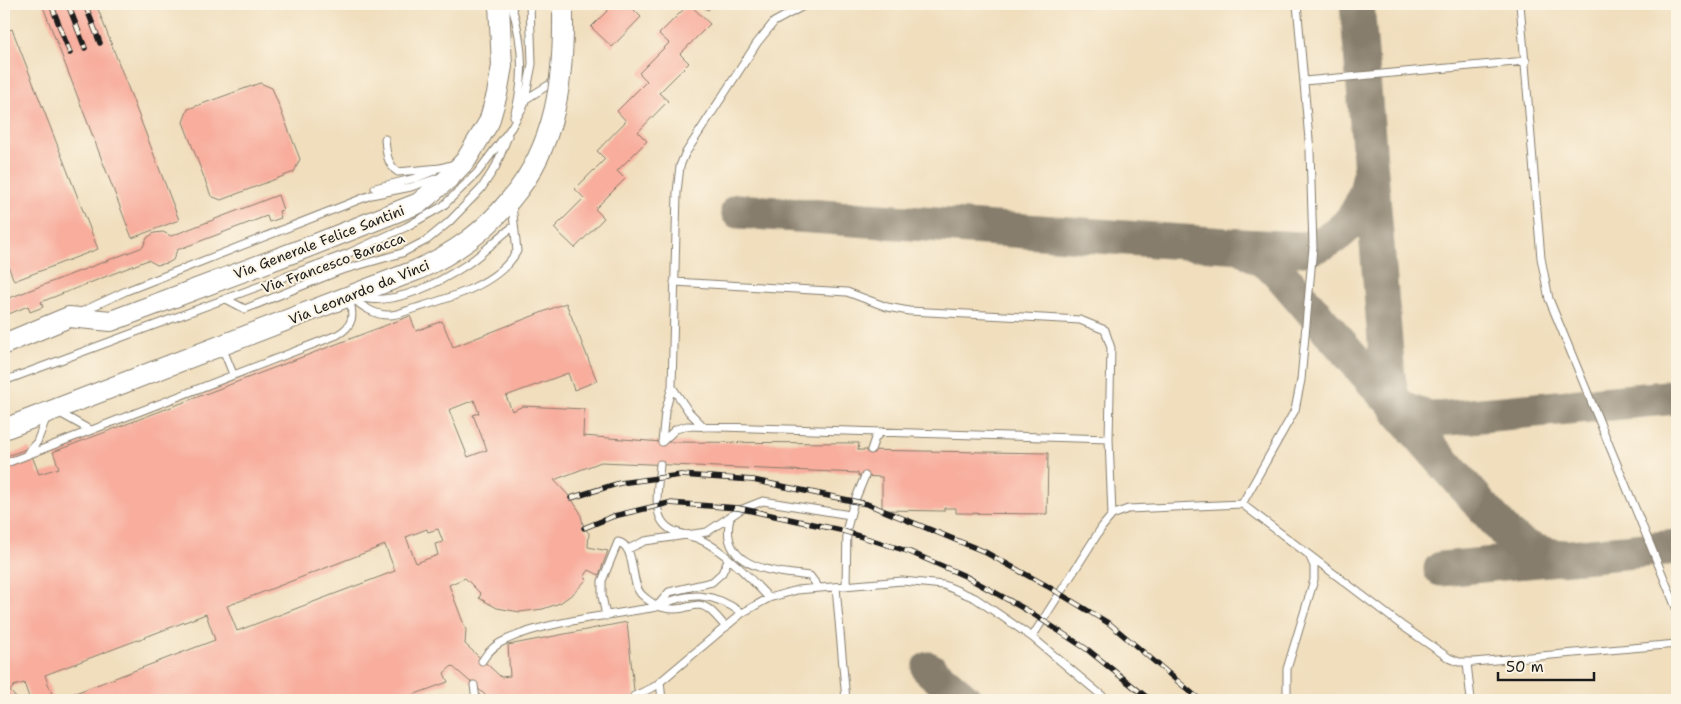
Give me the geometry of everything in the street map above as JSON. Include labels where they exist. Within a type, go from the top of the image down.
[{"type":"main road","name":"Via Generale Felice Santini","points":[[4,344],[69,318],[110,321],[395,214],[429,195],[489,122],[497,94],[502,59],[499,4]]},
{"type":"main road","name":"Via Leonardo da Vinci","points":[[4,429],[417,270],[448,255],[481,232],[511,199],[536,161],[554,114],[561,77],[564,7]]},
{"type":"lane","points":[[511,4],[519,34],[523,67],[519,100],[511,128]]},
{"type":"lane","name":"Via Francesco Baracca","points":[[226,299],[245,309],[339,271],[402,252],[427,240],[449,222],[480,190],[496,166],[511,128],[526,99],[532,64],[530,4]]},
{"type":"lane","points":[[807,4],[785,14],[765,32],[685,154],[678,179],[672,387],[665,412],[662,442],[680,427],[1109,439]]},
{"type":"lane","points":[[1242,504],[1289,423],[1298,398],[1309,307],[1312,247],[1310,151],[1297,4]]},
{"type":"lane","points":[[1520,4],[1542,258],[1549,299],[1677,610]]},
{"type":"lane","points":[[526,99],[557,80],[565,72],[568,35],[564,7]]},
{"type":"lane","points":[[1304,81],[1526,61]]},
{"type":"lane","name":"Via Francesco Baracca","points":[[4,381],[349,252],[427,216],[460,192],[511,128]]},
{"type":"lane","points":[[385,139],[392,169],[398,172],[455,165]]},
{"type":"lane","points":[[375,188],[416,178],[455,165]]},
{"type":"lane","points":[[350,296],[360,306],[390,316],[457,296],[495,273],[517,251],[511,199]]},
{"type":"lane","points":[[350,296],[379,300],[398,297],[438,281],[466,265],[514,226]]},
{"type":"lane","points":[[674,282],[847,292],[887,307],[909,311],[1080,320],[1106,330],[1111,348],[1109,439],[1112,515]]},
{"type":"lane","points":[[4,464],[342,333],[349,327],[354,312],[350,296]]},
{"type":"lane","points":[[222,346],[233,374]]},
{"type":"lane","points":[[672,387],[688,412],[704,427]]},
{"type":"lane","points":[[21,457],[37,442],[51,411],[90,430]]},
{"type":"lane","points":[[871,450],[875,438],[881,432]]},
{"type":"lane","points":[[660,464],[660,516],[663,522],[673,531],[705,542],[739,567],[769,598]]},
{"type":"lane","points":[[846,586],[845,546],[850,515],[866,476]]},
{"type":"lane","points":[[628,550],[645,541],[692,536],[707,532],[754,503],[763,501],[850,515]]},
{"type":"lane","points":[[1032,637],[1102,527],[1112,515],[1128,510],[1242,504],[1404,627],[1449,658],[1468,663],[1677,644]]},
{"type":"lane","points":[[730,518],[729,540],[743,559],[759,569],[810,576],[819,588]]},
{"type":"lane","points":[[606,616],[602,596],[602,581],[616,543],[623,543],[628,550],[637,589],[656,607],[674,609],[699,605],[707,608],[726,626]]},
{"type":"lane","points":[[1286,700],[1287,668],[1314,580],[1313,562],[1305,551]]},
{"type":"lane","points":[[656,607],[669,592],[712,582],[722,573],[728,560]]},
{"type":"lane","points":[[634,696],[643,694],[660,682],[742,613],[769,598],[797,590],[902,581],[944,586],[974,598],[1032,637],[1107,700]]},
{"type":"lane","points":[[836,587],[846,700]]},
{"type":"lane","points":[[482,661],[491,650],[509,638],[540,629],[656,607],[670,600],[700,595],[718,598],[742,613]]},
{"type":"lane","points":[[1468,663],[1471,700]]},
{"type":"lane","points":[[660,682],[662,700]]},
{"type":"lane","points":[[474,686],[476,700]]},
{"type":"building","points":[[42,4],[96,4],[179,220],[132,238]]},
{"type":"building","points":[[614,4],[640,4],[634,10],[641,17],[612,47],[591,27]]},
{"type":"building","points":[[689,4],[710,24],[680,54],[689,63],[659,93],[668,101],[638,132],[647,141],[617,171],[625,179],[595,209],[604,218],[575,248],[554,228],[584,198],[575,189],[605,159],[597,151],[626,121],[617,111],[647,81],[639,73],[669,43],[659,34]]},
{"type":"building","points":[[697,4],[712,4],[708,10]]},
{"type":"building","points":[[12,29],[98,249],[14,281],[4,255],[4,32]]},
{"type":"building","points":[[260,83],[272,88],[300,159],[294,172],[221,200],[211,196],[183,122],[188,109]]},
{"type":"building","points":[[278,195],[283,210],[279,211],[281,218],[269,222],[267,216],[264,217],[177,250],[173,260],[168,263],[157,265],[148,260],[41,302],[43,307],[30,312],[28,306],[4,316],[4,300],[143,247],[147,238],[154,233],[163,232],[171,236]]},
{"type":"building","points":[[566,303],[597,381],[574,390],[568,373],[506,396],[512,411],[523,406],[584,409],[583,436],[662,442],[859,443],[858,450],[1048,453],[1047,514],[956,513],[956,508],[944,508],[944,511],[882,510],[882,477],[858,476],[858,473],[601,462],[554,480],[571,498],[580,512],[584,528],[589,533],[588,547],[608,551],[599,575],[589,570],[584,577],[587,579],[574,593],[560,603],[543,609],[520,612],[497,608],[479,598],[481,594],[465,578],[449,585],[466,630],[465,644],[501,677],[510,676],[508,645],[627,622],[635,700],[491,700],[452,666],[444,673],[448,682],[399,700],[57,700],[215,640],[206,614],[45,675],[54,700],[30,700],[24,683],[14,686],[10,691],[18,700],[4,700],[4,457],[29,448],[39,474],[59,468],[53,452],[410,316],[416,331],[442,321],[453,347]],"holes":[[[474,400],[479,413],[473,415],[487,450],[468,457],[449,410]],[[427,529],[428,532],[438,529],[443,542],[435,544],[438,555],[416,563],[406,537]],[[385,545],[395,571],[237,631],[227,606]]]},
{"type":"taxiway","points":[[1357,4],[1388,377],[1393,401],[1401,414],[1507,534],[1514,540],[1537,552],[1553,556],[1570,557]]},
{"type":"taxiway","points":[[1242,246],[1303,249],[1328,240],[1339,233],[1356,214],[1362,203],[1369,178]]},
{"type":"taxiway","points":[[738,211],[1241,246],[1275,268],[1384,394],[1409,411],[1430,418],[1438,419],[1677,397]]},
{"type":"taxiway","points":[[1441,569],[1677,547]]},
{"type":"taxiway","points":[[929,669],[965,700]]},
{"type":"railway","points":[[51,4],[70,53]]},
{"type":"railway","points":[[68,4],[85,48]]},
{"type":"railway","points":[[85,4],[100,43]]},
{"type":"railway","points":[[571,498],[620,483],[681,475],[753,480],[867,504],[983,551],[1047,586],[1110,624],[1200,700]]},
{"type":"railway","points":[[584,528],[614,516],[669,503],[738,508],[840,530],[910,552],[965,576],[1030,612],[1088,650],[1150,700]]}]
